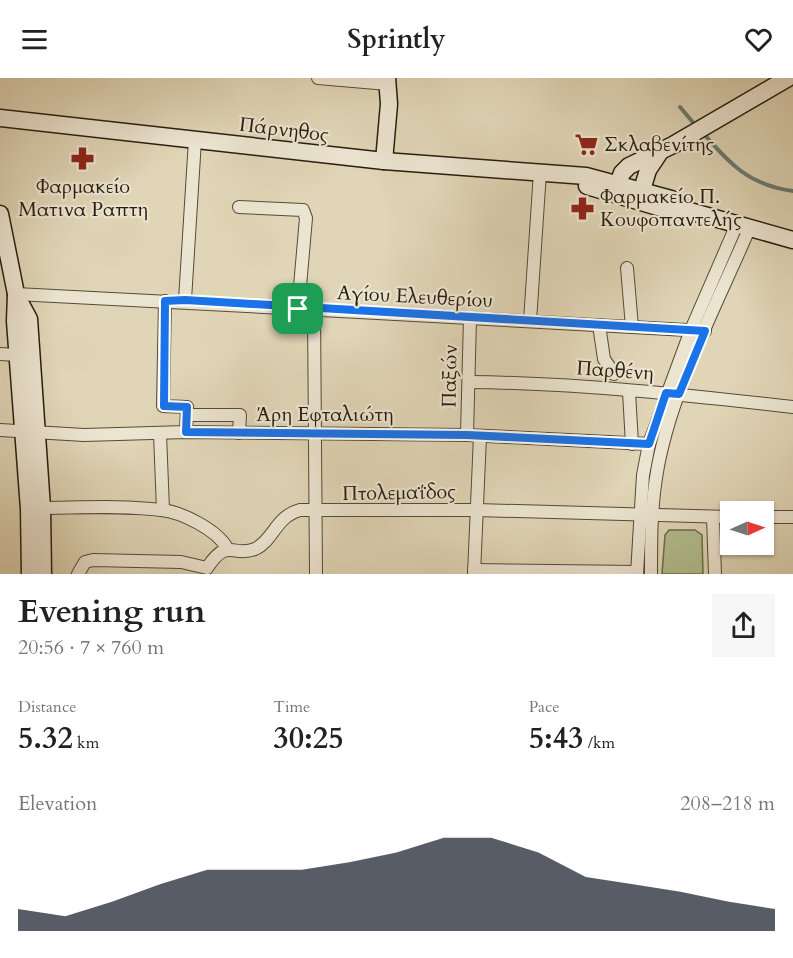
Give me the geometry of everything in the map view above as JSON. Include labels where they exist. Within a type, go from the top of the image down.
[{"type":"main road","points":[[616,189],[629,166],[660,152],[788,78]]},
{"type":"main road","points":[[384,161],[389,104],[387,81]]},
{"type":"main road","name":"Πάρνηθος","points":[[0,118],[384,161],[540,172],[640,196],[671,200],[686,210],[793,240]]},
{"type":"main road","points":[[640,196],[648,170],[660,152]]},
{"type":"main road","points":[[0,214],[5,257],[16,294],[29,319],[29,431],[43,574]]},
{"type":"main road","points":[[16,294],[17,355],[29,431]]},
{"type":"main road","points":[[30,574],[35,508]]},
{"type":"street","points":[[318,78],[387,81]]},
{"type":"street","points":[[185,300],[195,140]]},
{"type":"street","points":[[530,321],[540,172]]},
{"type":"street","points":[[239,207],[303,210],[306,218],[298,309]]},
{"type":"street","points":[[651,574],[643,475],[649,444],[691,330],[743,227]]},
{"type":"street","points":[[474,572],[637,573],[656,477],[679,394],[743,227]]},
{"type":"street","points":[[627,268],[632,327]]},
{"type":"street","name":"Αγίου Ελευθερίου","points":[[16,294],[185,300],[314,310],[705,331]]},
{"type":"street","points":[[165,301],[164,406],[187,407],[186,432]]},
{"type":"street","points":[[314,310],[316,574]]},
{"type":"street","name":"Παξών","points":[[470,318],[469,382],[477,510],[474,572]]},
{"type":"street","points":[[599,325],[604,359],[614,374]]},
{"type":"street","points":[[0,354],[17,355]]},
{"type":"street","name":"Παρθένη","points":[[469,382],[532,383],[679,394],[793,407]]},
{"type":"street","points":[[629,392],[632,444]]},
{"type":"street","points":[[187,415],[240,415],[239,433]]},
{"type":"street","name":"Άρη Εφταλιώτη","points":[[0,430],[84,435],[186,432],[474,436],[649,444]]},
{"type":"street","points":[[160,434],[163,510]]},
{"type":"street","points":[[35,508],[163,510],[209,529],[222,539],[227,548],[214,557],[207,568],[182,562],[93,560],[85,562],[78,574]]},
{"type":"street","name":"Πτολεμαΐδος","points":[[227,548],[252,550],[260,545],[279,521],[290,513],[300,510],[314,512],[477,510],[647,517],[720,517]]},
{"type":"street","points":[[713,517],[715,574]]},
{"type":"street","points":[[774,517],[793,517]]},
{"type":"green space","points":[[669,530],[695,530],[702,535],[703,574],[662,574],[665,535]]},
{"type":"waterway","points":[[680,107],[696,126]]},
{"type":"waterway","points":[[703,133],[742,172],[764,184],[793,191]]},
{"type":"place","name":"Σκλαβενίτης","points":[[586,144]]},
{"type":"place","name":"Φαρμακείο Ματινα Ραπτη","points":[[83,158]]},
{"type":"place","name":"Φαρμακείο Π. Κουφοπαντελής","points":[[582,208]]},
{"type":"route","points":[[185,300],[298,309],[705,331],[679,394],[666,393],[649,444],[467,435],[186,432],[187,407],[164,406],[165,301],[185,300]]}]
